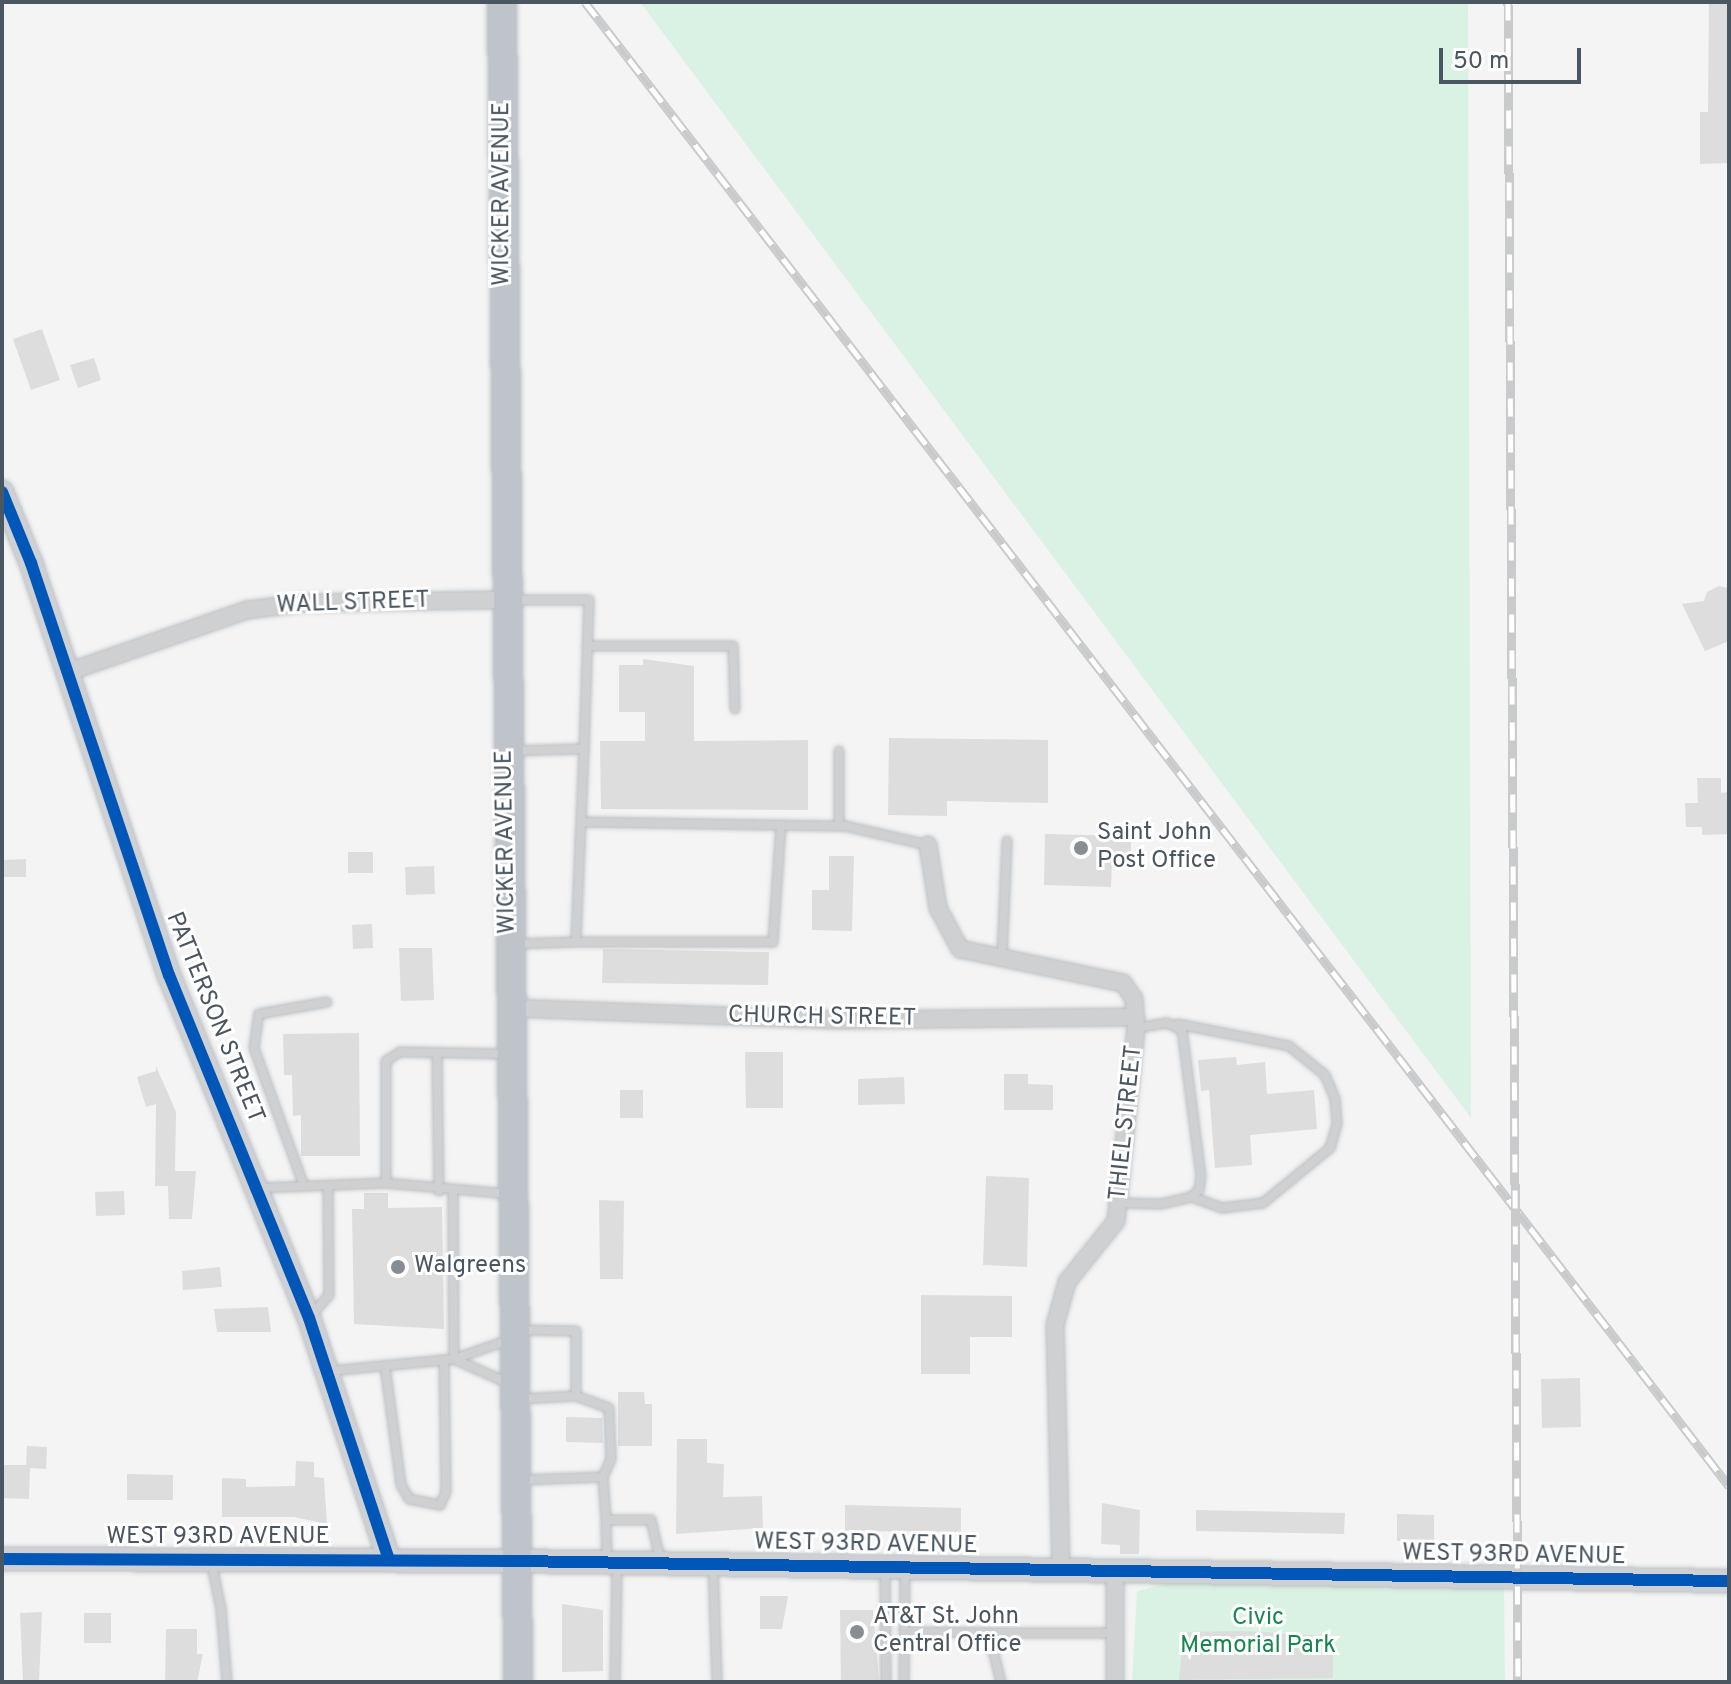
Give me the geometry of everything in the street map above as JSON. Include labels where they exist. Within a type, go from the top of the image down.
[{"type":"highway","name":"WICKER AVENUE","points":[[502,2],[504,600],[518,1682]]},
{"type":"street","name":"PATTERSON STREET","points":[[2,492],[68,672],[169,975],[259,1188],[309,1318],[389,1560]]},
{"type":"street","name":"WALL STREET","points":[[68,672],[247,610],[303,603],[504,600]]},
{"type":"street","name":"THIEL STREET","points":[[928,845],[938,908],[960,949],[1123,983],[1134,999],[1136,1022],[1116,1221],[1067,1282],[1055,1325],[1061,1571]]},
{"type":"street","name":"CHURCH STREET","points":[[509,1008],[844,1020],[1136,1022]]},
{"type":"street","name":"WEST 93RD AVENUE","points":[[2,1559],[517,1561],[1729,1581]]},
{"type":"street","points":[[1115,1573],[1115,1682]]},
{"type":"lane","points":[[504,600],[589,600],[576,942]]},
{"type":"lane","points":[[587,646],[733,646],[735,709]]},
{"type":"lane","points":[[506,751],[584,749]]},
{"type":"lane","points":[[839,751],[839,826]]},
{"type":"lane","points":[[581,822],[839,826],[928,845]]},
{"type":"lane","points":[[508,945],[773,942],[781,825]]},
{"type":"lane","points":[[1002,958],[1008,915],[1007,841]]},
{"type":"lane","points":[[304,1186],[254,1048],[259,1014],[327,1002]]},
{"type":"lane","points":[[1136,1022],[1242,1033],[1289,1046],[1325,1075],[1335,1099],[1337,1124],[1330,1148],[1263,1203],[1222,1208],[1191,1197]]},
{"type":"lane","points":[[1120,1203],[1161,1204],[1191,1197],[1199,1190],[1201,1176],[1183,1036],[1178,1024]]},
{"type":"lane","points":[[386,1183],[386,1061],[400,1052],[509,1054]]},
{"type":"lane","points":[[437,1053],[439,1191]]},
{"type":"lane","points":[[259,1188],[386,1183],[439,1191],[511,1194]]},
{"type":"lane","points":[[309,1318],[329,1295],[328,1186]]},
{"type":"lane","points":[[385,1366],[401,1485],[409,1499],[440,1505],[446,1492],[453,1192]]},
{"type":"lane","points":[[327,1371],[449,1360],[513,1334],[576,1331],[576,1396]]},
{"type":"lane","points":[[449,1360],[514,1392],[576,1396],[609,1408],[611,1459],[603,1477],[612,1563],[615,1682]]},
{"type":"lane","points":[[515,1481],[603,1477]]},
{"type":"lane","points":[[606,1520],[651,1520],[661,1564]]},
{"type":"lane","points":[[210,1560],[221,1609],[227,1682]]},
{"type":"lane","points":[[713,1564],[717,1682]]},
{"type":"lane","points":[[895,1567],[904,1632],[904,1682]]},
{"type":"lane","points":[[886,1682],[895,1567]]},
{"type":"lane","points":[[904,1632],[1115,1633]]},
{"type":"lane","points":[[1001,1682],[993,1651],[1004,1633]]},
{"type":"green space","points":[[640,2],[1468,2],[1471,1118]]},
{"type":"green space","name":"Civic Memorial Park","points":[[1175,1582],[1504,1587],[1505,1682],[1132,1682],[1137,1591]]},
{"type":"building","points":[[1709,2],[1729,2],[1729,163],[1700,164],[1700,112],[1708,112]]},
{"type":"building","points":[[42,329],[60,380],[31,390],[13,339]]},
{"type":"building","points":[[94,358],[101,380],[78,388],[70,365]]},
{"type":"building","points":[[1719,586],[1729,588],[1729,641],[1705,651],[1682,604],[1704,601],[1707,592]]},
{"type":"building","points":[[643,659],[694,666],[694,741],[808,740],[808,810],[601,809],[600,741],[645,741],[645,712],[619,712],[619,665],[643,665]]},
{"type":"building","points":[[889,738],[1048,740],[1048,803],[947,801],[947,816],[888,815]]},
{"type":"building","points":[[1697,778],[1721,778],[1721,793],[1729,792],[1729,834],[1702,835],[1702,827],[1686,827],[1685,803],[1698,803]]},
{"type":"building","points":[[1045,834],[1131,836],[1131,862],[1112,861],[1111,887],[1044,885]]},
{"type":"building","points":[[348,852],[373,852],[373,873],[348,873]]},
{"type":"building","points":[[829,856],[854,856],[852,931],[812,930],[812,890],[829,890]]},
{"type":"building","points":[[26,859],[26,877],[2,877],[2,860]]},
{"type":"building","points":[[434,866],[435,894],[406,895],[405,867]]},
{"type":"building","points":[[372,924],[373,948],[353,949],[352,925]]},
{"type":"building","points":[[399,948],[432,948],[434,1000],[401,1001]]},
{"type":"building","points":[[603,949],[769,952],[768,985],[602,983]]},
{"type":"building","points":[[359,1033],[360,1156],[301,1156],[301,1115],[293,1116],[292,1075],[284,1075],[283,1034]]},
{"type":"building","points":[[745,1052],[783,1052],[783,1108],[746,1108]]},
{"type":"building","points":[[1236,1057],[1237,1065],[1265,1062],[1267,1094],[1314,1090],[1317,1129],[1250,1135],[1252,1165],[1215,1168],[1209,1090],[1201,1091],[1198,1060]]},
{"type":"building","points":[[156,1066],[176,1112],[175,1171],[196,1171],[192,1219],[169,1219],[168,1186],[155,1186],[156,1104],[146,1107],[137,1077],[156,1071]]},
{"type":"building","points":[[1004,1074],[1028,1074],[1028,1084],[1053,1085],[1053,1110],[1004,1110]]},
{"type":"building","points":[[904,1077],[905,1104],[858,1105],[858,1079]]},
{"type":"building","points":[[620,1090],[643,1090],[643,1118],[620,1118]]},
{"type":"building","points":[[986,1176],[1029,1178],[1027,1267],[983,1265]]},
{"type":"building","points":[[124,1191],[125,1215],[96,1216],[95,1192]]},
{"type":"building","name":"Walgreens","points":[[364,1193],[388,1193],[388,1208],[442,1207],[444,1329],[354,1324],[352,1209],[364,1209]]},
{"type":"building","points":[[599,1200],[624,1201],[623,1279],[600,1279]]},
{"type":"building","points":[[220,1267],[222,1287],[183,1290],[182,1271]]},
{"type":"building","points":[[921,1295],[1012,1296],[1012,1337],[970,1337],[970,1374],[921,1374]]},
{"type":"building","points":[[268,1307],[271,1332],[217,1332],[214,1309]]},
{"type":"building","points":[[1580,1378],[1581,1427],[1542,1428],[1541,1379]]},
{"type":"building","points":[[618,1392],[644,1392],[645,1404],[652,1404],[652,1446],[618,1446]]},
{"type":"building","points":[[566,1417],[602,1418],[603,1443],[566,1442]]},
{"type":"building","points":[[677,1439],[707,1439],[707,1463],[724,1464],[723,1497],[762,1496],[763,1528],[676,1534]]},
{"type":"building","points":[[27,1446],[47,1447],[46,1469],[30,1468],[29,1499],[2,1498],[2,1465],[26,1465]]},
{"type":"building","points":[[296,1461],[314,1462],[314,1477],[324,1478],[327,1524],[294,1517],[222,1517],[222,1478],[246,1479],[246,1487],[295,1486]]},
{"type":"building","points":[[127,1474],[173,1475],[173,1500],[127,1500]]},
{"type":"building","points":[[1102,1503],[1140,1510],[1139,1554],[1120,1554],[1120,1545],[1101,1544]]},
{"type":"building","points":[[845,1505],[961,1508],[961,1532],[845,1531]]},
{"type":"building","points":[[1196,1510],[1345,1513],[1344,1534],[1196,1531]]},
{"type":"building","points":[[1397,1514],[1434,1515],[1434,1542],[1397,1541]]},
{"type":"building","points":[[760,1596],[788,1596],[782,1629],[760,1629]]},
{"type":"building","points":[[562,1604],[603,1610],[603,1671],[562,1672]]},
{"type":"building","name":"AT&T St. John Central Office","points":[[840,1610],[873,1610],[879,1682],[841,1682]]},
{"type":"building","points":[[42,1612],[39,1682],[23,1682],[20,1613]]},
{"type":"building","points":[[84,1613],[111,1613],[111,1643],[84,1643]]},
{"type":"building","points":[[166,1629],[197,1629],[197,1654],[203,1654],[197,1682],[165,1682]]},
{"type":"building","points":[[1242,1631],[1325,1636],[1325,1651],[1333,1651],[1333,1678],[1179,1680],[1184,1632]]},
{"type":"railway","points":[[585,2],[1729,1486]]},
{"type":"railway","points":[[1508,2],[1518,1682]]},
{"type":"cycle path","points":[[2,492],[31,563],[169,975],[309,1318],[389,1560]]},
{"type":"cycle path","points":[[2,1559],[517,1561],[1729,1581]]},
{"type":"place","name":"Saint John Post Office","points":[[1081,848]]},
{"type":"place","name":"Walgreens","points":[[398,1267]]},
{"type":"place","name":"AT&T St. John Central Office","points":[[857,1632]]}]
